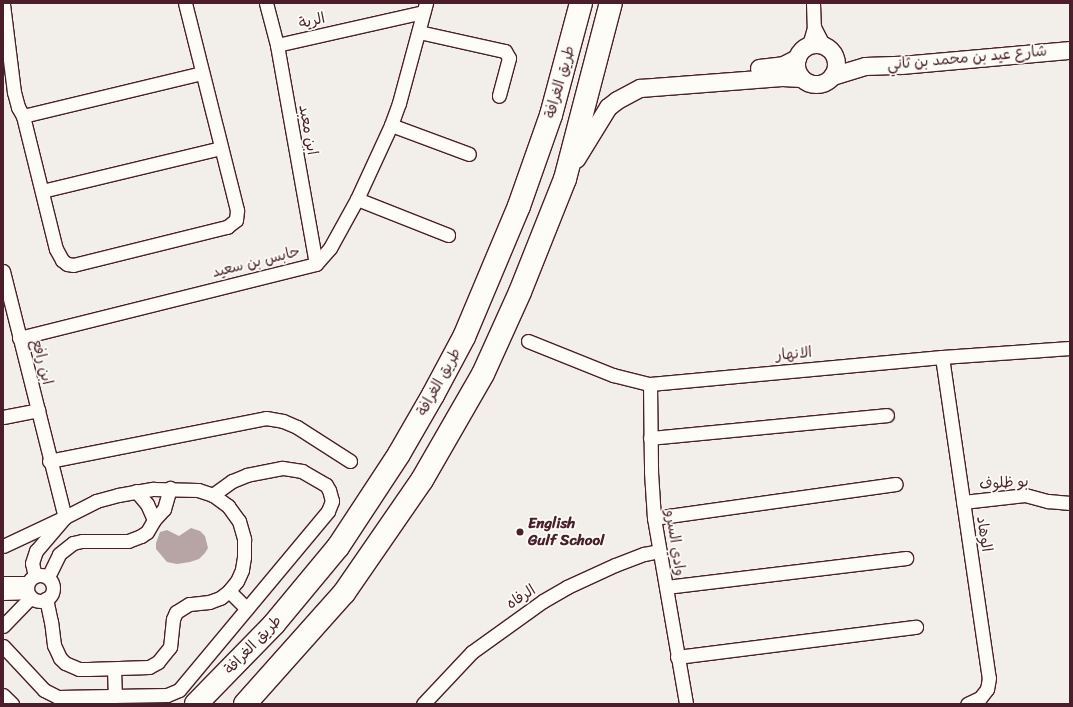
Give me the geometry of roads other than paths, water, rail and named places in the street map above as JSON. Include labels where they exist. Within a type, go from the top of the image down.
[{"type":"highway","name":"طريق الغرافة","points":[[197,700],[274,624],[338,547],[399,454],[433,395],[475,312],[519,206],[551,115],[581,3]]},
{"type":"highway","name":"طريق الغرافة","points":[[252,699],[344,592],[422,480],[483,374],[526,278],[565,179],[611,3]]},
{"type":"street","points":[[7,43],[9,3]]},
{"type":"street","points":[[3,4],[12,83],[23,99],[23,116],[58,254],[67,264],[80,264],[228,227],[236,220],[237,210],[185,3]]},
{"type":"street","name":"ابن معبد","points":[[266,3],[277,45],[316,264]]},
{"type":"street","points":[[812,3],[816,45]]},
{"type":"street","name":"الرية","points":[[277,45],[424,7]]},
{"type":"street","name":"حابس بن سعيد","points":[[19,338],[316,264],[330,248],[357,199],[391,125],[399,103],[419,32],[424,7]]},
{"type":"street","points":[[419,32],[505,51],[510,58],[499,96]]},
{"type":"street","points":[[565,179],[591,132],[608,107],[617,100],[640,88],[782,77],[801,78],[817,84],[828,80],[832,76],[836,67],[835,57],[832,52],[816,45],[801,50],[797,58],[796,66],[801,78]]},
{"type":"street","name":"شارع عيد بن محمد بن ثاني","points":[[832,76],[865,66],[909,64],[1070,50]]},
{"type":"street","name":"شارع عيد بن محمد بن ثاني","points":[[835,57],[865,66]]},
{"type":"street","points":[[667,85],[663,83],[662,80],[667,75],[776,67],[797,58]]},
{"type":"street","points":[[23,116],[202,73]]},
{"type":"street","points":[[391,125],[469,154]]},
{"type":"street","points":[[42,192],[221,148]]},
{"type":"street","points":[[357,199],[448,235]]},
{"type":"street","name":"ابن رافع","points":[[3,271],[38,410],[49,461],[65,517]]},
{"type":"street","name":"الانهار","points":[[528,341],[612,375],[650,384],[942,357],[1070,348]]},
{"type":"street","name":"الوهاد","points":[[942,357],[989,678],[987,689],[980,698],[967,704]]},
{"type":"street","name":"وادي السرو","points":[[650,384],[650,438],[654,518],[686,704]]},
{"type":"street","points":[[3,417],[38,410]]},
{"type":"street","points":[[650,438],[887,415]]},
{"type":"street","points":[[49,461],[266,418],[283,421],[297,427],[350,461]]},
{"type":"street","points":[[3,646],[44,690],[53,696],[64,698],[167,694],[179,690],[331,506],[331,495],[326,485],[297,470],[282,468],[247,475],[232,482],[213,495]]},
{"type":"street","points":[[654,518],[896,484]]},
{"type":"street","points":[[3,546],[96,501],[136,491],[170,488],[198,490],[213,495],[232,511],[239,521],[244,539],[242,570],[237,581],[229,591],[220,598],[209,602],[189,604],[176,612],[173,619],[170,647],[158,662],[149,667],[114,669],[79,669],[72,667],[60,658],[54,645],[52,622],[46,600]]},
{"type":"street","points":[[48,577],[59,554],[73,544],[82,541],[135,539],[147,532],[167,503],[170,488]]},
{"type":"street","points":[[136,491],[147,504],[154,520]]},
{"type":"street","name":"بو ظلوف","points":[[963,502],[1025,496],[1048,501],[1070,503]]},
{"type":"street","points":[[3,626],[30,587],[41,574],[51,580],[53,589],[52,593],[46,600],[38,601],[30,587],[32,563],[36,551],[65,517]]},
{"type":"street","name":"الرفاه","points":[[423,704],[472,652],[543,601],[615,565],[659,550]]},
{"type":"street","points":[[666,587],[906,558]]},
{"type":"street","points":[[3,583],[30,587]]},
{"type":"street","points":[[3,593],[30,587]]},
{"type":"street","points":[[229,591],[247,609]]},
{"type":"street","points":[[677,657],[916,627]]},
{"type":"street","points":[[114,669],[115,696]]},
{"type":"street","points":[[3,695],[12,704]]},
{"type":"place","name":"English Gulf School","points":[[520,532]]}]
